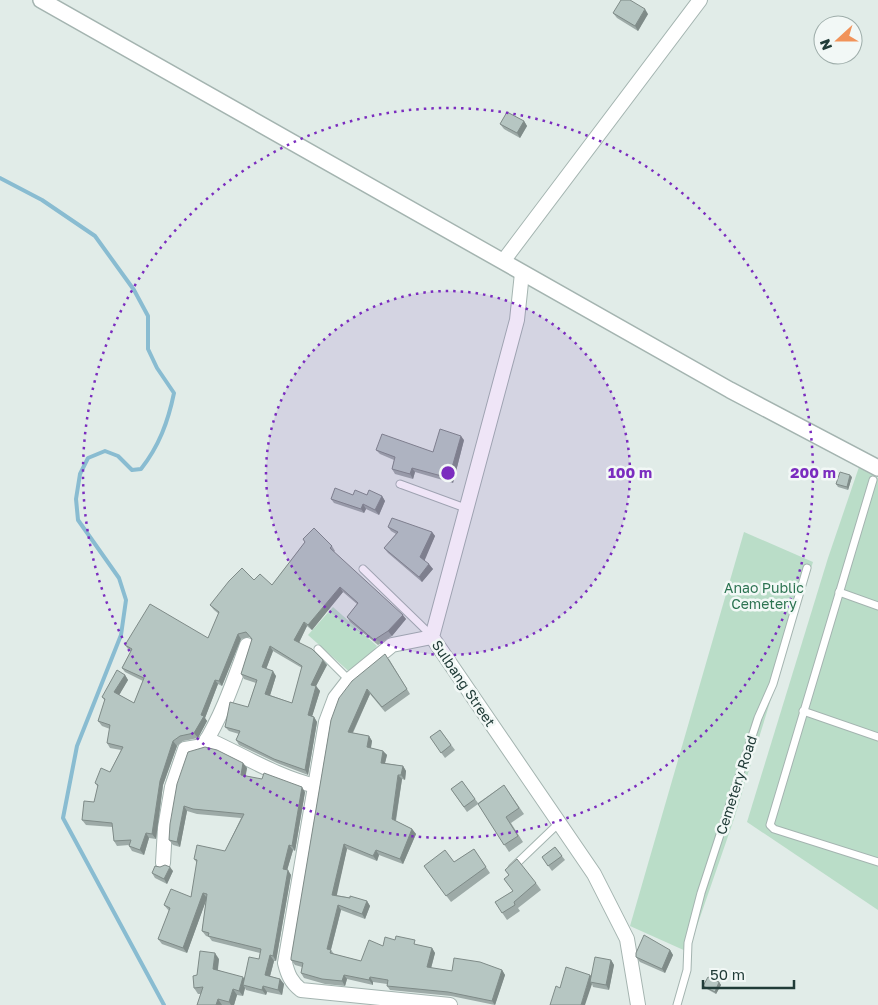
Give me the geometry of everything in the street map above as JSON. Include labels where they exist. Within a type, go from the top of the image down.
[{"type":"street","points":[[41,0],[504,260],[875,474]]},
{"type":"street","points":[[504,260],[700,0]]},
{"type":"street","name":"Sulbang Street","points":[[522,272],[517,320],[468,509],[432,636],[594,874],[627,939],[638,1005]]},
{"type":"street","points":[[432,636],[392,645],[349,680],[335,698],[326,722],[285,962],[288,975],[293,984],[301,990],[450,1005]]},
{"type":"street","points":[[163,863],[165,828],[172,787],[185,749],[203,746],[207,740],[223,711],[247,645]]},
{"type":"street","points":[[207,740],[237,752],[291,780],[316,786]]},
{"type":"lane","points":[[875,474],[770,824],[774,829],[878,862]]},
{"type":"lane","points":[[400,484],[410,484],[468,509]]},
{"type":"lane","name":"Cemetery Road","points":[[677,1005],[687,970],[688,943],[701,892],[758,718],[773,684],[807,568]]},
{"type":"lane","points":[[363,569],[432,636]]},
{"type":"lane","points":[[839,592],[878,606]]},
{"type":"lane","points":[[318,649],[349,680]]},
{"type":"lane","points":[[803,712],[878,737]]},
{"type":"lane","points":[[508,871],[559,823]]},
{"type":"green space","points":[[859,467],[878,478],[878,910],[747,822],[828,558]]},
{"type":"green space","name":"Anao Public Cemetery","points":[[744,532],[813,562],[734,819],[688,952],[630,926]]},
{"type":"green space","points":[[333,607],[377,646],[353,675],[308,635]]},
{"type":"building","points":[[621,0],[630,0],[645,9],[635,26],[613,13]]},
{"type":"building","points":[[507,112],[524,121],[517,133],[500,124]]},
{"type":"building","points":[[440,429],[461,436],[449,478],[412,468],[410,474],[392,469],[395,457],[376,450],[382,434],[433,452]]},
{"type":"building","points":[[840,472],[850,475],[847,487],[836,484]]},
{"type":"building","points":[[335,488],[353,495],[355,490],[367,495],[369,490],[382,496],[375,510],[363,504],[361,509],[331,499]]},
{"type":"building","points":[[392,518],[432,532],[420,557],[429,564],[419,577],[384,548],[398,532],[388,527]]},
{"type":"building","points":[[314,528],[332,546],[330,548],[403,615],[388,631],[374,640],[347,617],[358,603],[340,587],[308,625],[304,622],[294,640],[312,649],[323,660],[311,685],[316,686],[308,715],[314,717],[305,770],[274,759],[236,740],[240,731],[225,727],[230,702],[248,707],[257,680],[241,674],[252,639],[246,632],[238,634],[219,681],[215,680],[201,715],[204,716],[194,733],[180,736],[173,741],[160,781],[152,834],[146,833],[140,850],[129,846],[131,840],[114,841],[112,823],[82,820],[84,801],[94,802],[98,785],[95,783],[101,768],[110,772],[123,747],[107,743],[110,725],[98,721],[105,699],[102,697],[117,670],[125,675],[114,692],[134,703],[144,678],[122,668],[132,649],[125,645],[150,604],[208,638],[219,612],[210,605],[229,581],[242,568],[254,580],[260,574],[272,585],[305,542],[303,539]],"holes":[[[270,646],[302,666],[292,703],[265,694],[273,671],[262,667]]]},
{"type":"building","points":[[385,654],[407,689],[382,707],[367,689],[348,732],[369,736],[367,747],[383,751],[381,763],[403,766],[401,775],[398,775],[392,819],[412,829],[400,859],[376,850],[373,856],[344,844],[332,895],[350,898],[350,896],[367,901],[362,914],[338,905],[327,949],[331,950],[330,953],[361,961],[369,940],[383,946],[385,937],[395,940],[396,936],[415,940],[414,944],[432,948],[427,967],[452,971],[454,958],[480,962],[502,970],[492,1001],[448,992],[387,986],[388,980],[370,977],[369,980],[344,975],[342,981],[322,979],[301,973],[303,963],[291,960],[331,720],[339,698],[352,681]]},
{"type":"building","points":[[440,730],[451,745],[441,753],[430,737]]},
{"type":"building","points":[[205,747],[217,750],[243,763],[241,775],[262,779],[264,773],[302,787],[292,846],[289,845],[283,869],[288,870],[273,956],[270,955],[265,975],[280,979],[278,990],[263,986],[262,990],[243,985],[249,957],[259,959],[261,949],[208,936],[209,933],[202,931],[207,894],[203,893],[183,948],[158,939],[170,908],[164,905],[171,889],[191,897],[197,860],[194,859],[197,845],[225,851],[244,814],[193,809],[184,806],[177,842],[169,840],[177,784],[188,752]]},
{"type":"building","points":[[462,781],[475,799],[464,807],[451,789]]},
{"type":"building","points":[[504,785],[519,808],[506,817],[518,836],[504,845],[478,804]]},
{"type":"building","points":[[555,847],[562,856],[548,866],[542,857]]},
{"type":"building","points":[[474,849],[486,867],[446,896],[424,866],[445,850],[454,862]]},
{"type":"building","points":[[517,859],[536,883],[514,902],[515,905],[502,913],[495,902],[513,891],[504,879],[509,875],[505,870]]},
{"type":"building","points":[[165,865],[170,867],[164,879],[152,873],[155,866]]},
{"type":"building","points":[[644,935],[670,950],[662,969],[636,957]]},
{"type":"building","points":[[200,951],[215,953],[213,969],[243,977],[239,991],[233,989],[229,1002],[218,999],[216,1005],[197,1005],[203,987],[194,988],[193,976],[197,975]]},
{"type":"building","points":[[595,957],[611,960],[606,985],[590,982]]},
{"type":"building","points":[[566,967],[590,975],[581,1005],[550,1005],[556,986],[560,988]]},
{"type":"building","points":[[708,977],[719,982],[715,992],[703,986]]},
{"type":"waterway","points":[[0,178],[42,200],[95,236],[134,290],[148,316],[148,349],[157,368],[174,393],[162,433],[153,452],[141,469],[132,470],[118,456],[105,451],[88,458],[80,474],[76,499],[78,520],[119,578],[126,600],[121,635],[77,746],[63,818],[164,1005]]}]
